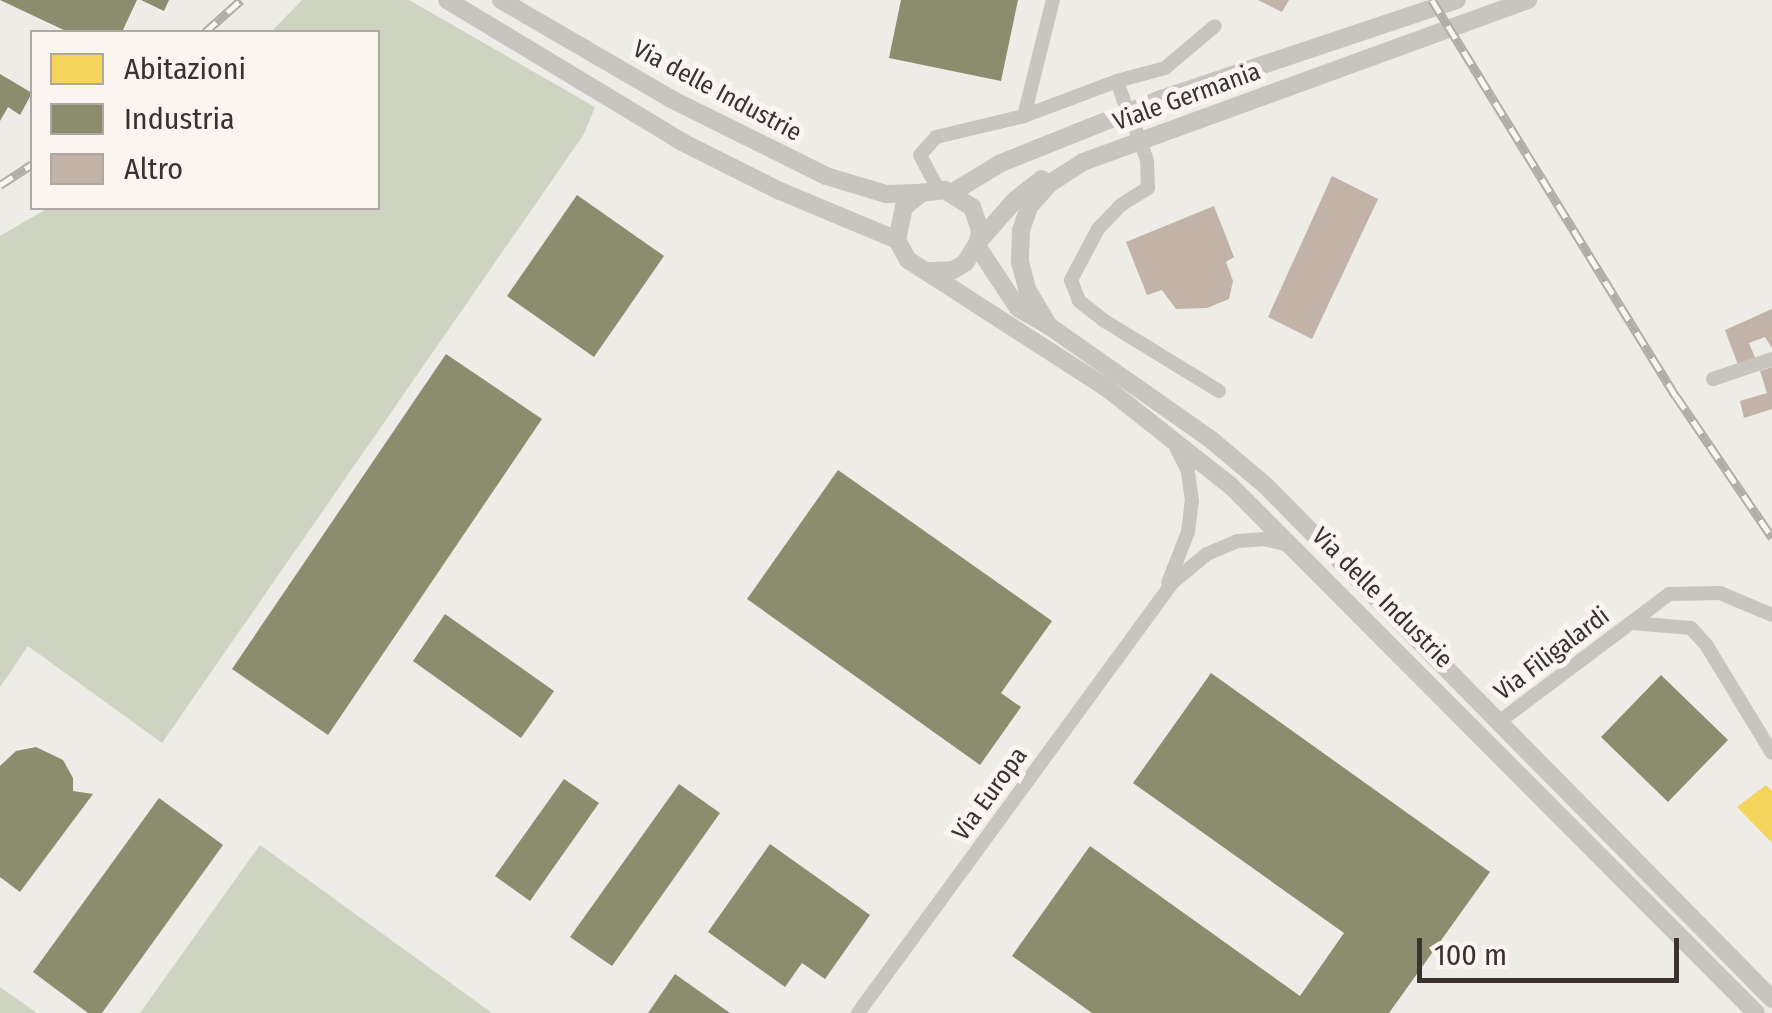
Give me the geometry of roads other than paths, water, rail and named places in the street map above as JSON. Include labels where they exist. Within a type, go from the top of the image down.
[{"type":"street","points":[[447,0],[682,142],[780,191],[897,240],[908,260],[928,272],[953,270],[1014,200],[1042,179],[1082,162]]},
{"type":"street","name":"Via delle Industrie","points":[[500,0],[671,98],[826,176],[886,194],[938,192]]},
{"type":"street","points":[[1024,116],[1053,0]]},
{"type":"street","name":"Viale Germania","points":[[938,192],[1129,111],[1457,0]]},
{"type":"street","name":"Viale Germania","points":[[1079,346],[1049,326],[1028,291],[1020,262],[1021,230],[1029,207],[1039,195],[1082,162],[1528,0]]},
{"type":"street","points":[[1049,326],[1018,308],[978,244],[980,230],[972,207],[938,192],[920,155],[936,137],[1024,116],[1164,68],[1215,26]]},
{"type":"street","points":[[1117,81],[1124,101]]},
{"type":"street","points":[[1147,160],[1148,188],[1120,206],[1098,229],[1070,280],[1079,300],[1104,320],[1220,391]]},
{"type":"street","points":[[897,240],[904,207],[938,192]]},
{"type":"street","name":"Via delle Industrie","points":[[928,272],[1108,389],[1170,436],[1296,547],[1756,1013]]},
{"type":"street","name":"Via delle Industrie","points":[[1079,346],[1209,438],[1265,485],[1772,1000]]},
{"type":"street","points":[[1713,379],[1772,359]]},
{"type":"street","name":"Via Europa","points":[[1158,601],[1182,553],[1192,501],[1188,471],[1170,436]]},
{"type":"street","name":"Via Europa","points":[[858,1013],[1158,601],[1191,566],[1223,546],[1263,539],[1296,547]]},
{"type":"street","name":"Via Filigalardi","points":[[1500,722],[1668,594],[1720,592],[1772,616]]},
{"type":"street","name":"Via Filigalardi","points":[[1631,623],[1666,622],[1691,628],[1708,646],[1772,753]]},
{"type":"tunnel","points":[[1127,106],[1147,160]]},
{"type":"railway","points":[[207,30],[241,0]]},
{"type":"railway","points":[[1432,0],[1676,396],[1772,537]]},
{"type":"railway","points":[[0,185],[30,165]]}]
